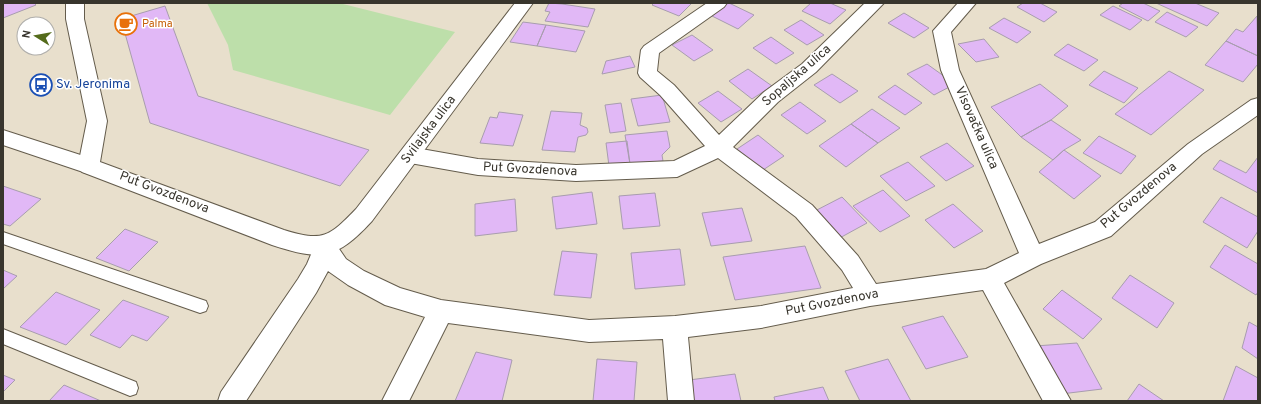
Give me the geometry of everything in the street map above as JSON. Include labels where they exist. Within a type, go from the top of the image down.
[{"type":"street","points":[[75,3],[75,19],[97,121],[89,166]]},
{"type":"street","name":"Svilajska ulica","points":[[325,247],[338,241],[348,232],[410,155],[524,3]]},
{"type":"street","points":[[718,3],[650,50],[647,73],[667,90],[719,148],[804,211],[850,263],[870,295]]},
{"type":"street","name":"Sopaljska ulica","points":[[719,148],[771,97],[809,68],[875,3]]},
{"type":"street","name":"Visovačka ulica","points":[[967,3],[942,32],[950,70],[1033,257]]},
{"type":"street","name":"Put Gvozdenova","points":[[3,138],[114,174],[297,244],[325,247],[338,266],[356,278],[394,297],[441,311],[589,331],[675,326],[761,316],[870,295],[989,279],[1033,257],[1103,229],[1195,149],[1258,106]]},
{"type":"street","name":"Put Gvozdenova","points":[[410,155],[478,167],[576,173],[676,169],[719,148]]},
{"type":"street","points":[[231,401],[307,286],[318,267],[325,247]]},
{"type":"street","points":[[989,279],[1058,401]]},
{"type":"street","points":[[395,401],[441,311]]},
{"type":"street","points":[[675,326],[681,401]]},
{"type":"lane","points":[[3,238],[200,306]]},
{"type":"lane","points":[[3,336],[130,388]]},
{"type":"green space","points":[[207,3],[339,3],[455,32],[390,115],[233,70],[228,45]]},
{"type":"building","points":[[3,3],[34,3],[36,5],[3,18]]},
{"type":"building","points":[[549,3],[595,9],[588,27],[545,21],[550,12],[545,11]]},
{"type":"building","points":[[654,3],[691,4],[679,16],[652,5]]},
{"type":"building","points":[[728,3],[754,15],[738,29],[712,16]]},
{"type":"building","points":[[811,3],[830,3],[846,10],[830,24],[802,11]]},
{"type":"building","points":[[1023,3],[1040,3],[1057,12],[1044,22],[1017,7]]},
{"type":"building","points":[[1123,3],[1143,3],[1160,11],[1148,21],[1119,6]]},
{"type":"building","points":[[1156,3],[1195,3],[1219,13],[1207,26]]},
{"type":"building","points":[[165,6],[198,96],[369,150],[340,186],[150,123],[121,19]]},
{"type":"building","points":[[1113,6],[1142,20],[1130,30],[1100,15]]},
{"type":"building","points":[[1167,12],[1198,27],[1186,37],[1155,22]]},
{"type":"building","points":[[904,13],[929,28],[914,38],[888,23]]},
{"type":"building","points":[[1257,16],[1258,56],[1226,41],[1236,29],[1243,32]]},
{"type":"building","points":[[1004,18],[1031,32],[1017,43],[989,28]]},
{"type":"building","points":[[801,20],[824,35],[807,45],[784,30]]},
{"type":"building","points":[[523,22],[546,25],[537,46],[510,42]]},
{"type":"building","points":[[546,25],[585,31],[576,52],[537,46]]},
{"type":"building","points":[[692,35],[713,50],[694,61],[672,45]]},
{"type":"building","points":[[771,37],[794,53],[776,64],[753,48]]},
{"type":"building","points":[[984,39],[999,57],[976,62],[958,44]]},
{"type":"building","points":[[1226,41],[1258,56],[1258,64],[1243,82],[1205,65]]},
{"type":"building","points":[[1068,44],[1098,60],[1084,71],[1054,55]]},
{"type":"building","points":[[630,56],[635,67],[602,74],[606,61]]},
{"type":"building","points":[[927,64],[955,84],[934,95],[907,74]]},
{"type":"building","points":[[748,69],[772,86],[752,99],[729,81]]},
{"type":"building","points":[[1104,71],[1138,88],[1124,103],[1089,85]]},
{"type":"building","points":[[1169,71],[1204,90],[1151,135],[1115,114]]},
{"type":"building","points":[[832,74],[858,91],[840,103],[814,85]]},
{"type":"building","points":[[1040,84],[1068,106],[1051,120],[1021,137],[991,107]]},
{"type":"building","points":[[895,85],[922,103],[905,115],[878,97]]},
{"type":"building","points":[[718,91],[742,109],[721,122],[698,103]]},
{"type":"building","points":[[662,95],[670,122],[638,126],[631,99]]},
{"type":"building","points":[[800,102],[826,121],[807,134],[781,115]]},
{"type":"building","points":[[621,103],[626,131],[610,133],[605,105]]},
{"type":"building","points":[[872,109],[900,128],[878,143],[851,124]]},
{"type":"building","points":[[551,111],[582,113],[580,125],[587,128],[588,132],[586,135],[578,137],[575,152],[542,150]]},
{"type":"building","points":[[499,112],[523,115],[513,146],[480,143],[490,117],[497,118]]},
{"type":"building","points":[[1051,120],[1081,140],[1064,150],[1053,160],[1021,137]]},
{"type":"building","points":[[851,124],[878,143],[846,167],[819,146]]},
{"type":"building","points":[[667,131],[670,147],[662,155],[663,161],[630,164],[625,135]]},
{"type":"building","points":[[758,135],[784,156],[763,170],[737,149]]},
{"type":"building","points":[[1099,136],[1136,156],[1121,174],[1083,153]]},
{"type":"building","points":[[627,141],[630,164],[609,166],[606,143]]},
{"type":"building","points":[[947,143],[974,166],[946,181],[920,157]]},
{"type":"building","points":[[1064,150],[1101,176],[1074,199],[1039,172]]},
{"type":"building","points":[[1258,157],[1258,193],[1213,169],[1220,160],[1246,173]]},
{"type":"building","points":[[908,162],[935,186],[906,201],[880,176]]},
{"type":"building","points":[[3,186],[41,199],[10,226],[3,224]]},
{"type":"building","points":[[883,190],[910,216],[880,232],[853,206]]},
{"type":"building","points":[[592,192],[597,224],[556,229],[552,197]]},
{"type":"building","points":[[655,193],[660,226],[623,229],[619,196]]},
{"type":"building","points":[[842,197],[867,223],[836,240],[811,213]]},
{"type":"building","points":[[1221,197],[1258,217],[1258,231],[1247,248],[1203,222]]},
{"type":"building","points":[[515,199],[517,231],[475,236],[475,204]]},
{"type":"building","points":[[953,204],[983,231],[954,248],[925,220]]},
{"type":"building","points":[[742,208],[752,241],[711,246],[702,213]]},
{"type":"building","points":[[125,229],[158,242],[129,271],[96,258]]},
{"type":"building","points":[[1225,245],[1258,264],[1258,292],[1256,295],[1210,267]]},
{"type":"building","points":[[805,246],[821,288],[735,300],[723,257]]},
{"type":"building","points":[[680,249],[685,285],[635,289],[631,253]]},
{"type":"building","points":[[562,251],[597,254],[591,298],[554,295]]},
{"type":"building","points":[[3,270],[17,276],[3,289]]},
{"type":"building","points":[[1130,275],[1174,303],[1157,328],[1112,298]]},
{"type":"building","points":[[1062,290],[1102,319],[1083,339],[1043,309]]},
{"type":"building","points":[[56,292],[100,310],[66,345],[20,327]]},
{"type":"building","points":[[123,300],[169,317],[147,341],[132,335],[120,348],[90,335]]},
{"type":"building","points":[[943,316],[968,357],[926,369],[902,327]]},
{"type":"building","points":[[1249,322],[1258,327],[1258,359],[1242,348]]},
{"type":"building","points":[[1077,343],[1102,389],[1061,394],[1035,346]]},
{"type":"building","points":[[476,352],[512,360],[502,401],[455,401]]},
{"type":"building","points":[[597,359],[637,362],[634,401],[593,401]]},
{"type":"building","points":[[888,359],[911,401],[860,401],[845,371]]},
{"type":"building","points":[[1236,366],[1258,378],[1258,401],[1223,401]]},
{"type":"building","points":[[735,374],[741,401],[693,401],[689,380]]},
{"type":"building","points":[[3,375],[15,380],[3,392]]},
{"type":"building","points":[[1139,384],[1164,401],[1127,401]]},
{"type":"building","points":[[64,385],[101,401],[49,401]]},
{"type":"building","points":[[823,387],[829,401],[775,401],[774,397]]},
{"type":"place","name":"Palma","points":[[126,24]]},
{"type":"place","name":"Sv. Jeronima","points":[[41,85]]}]
